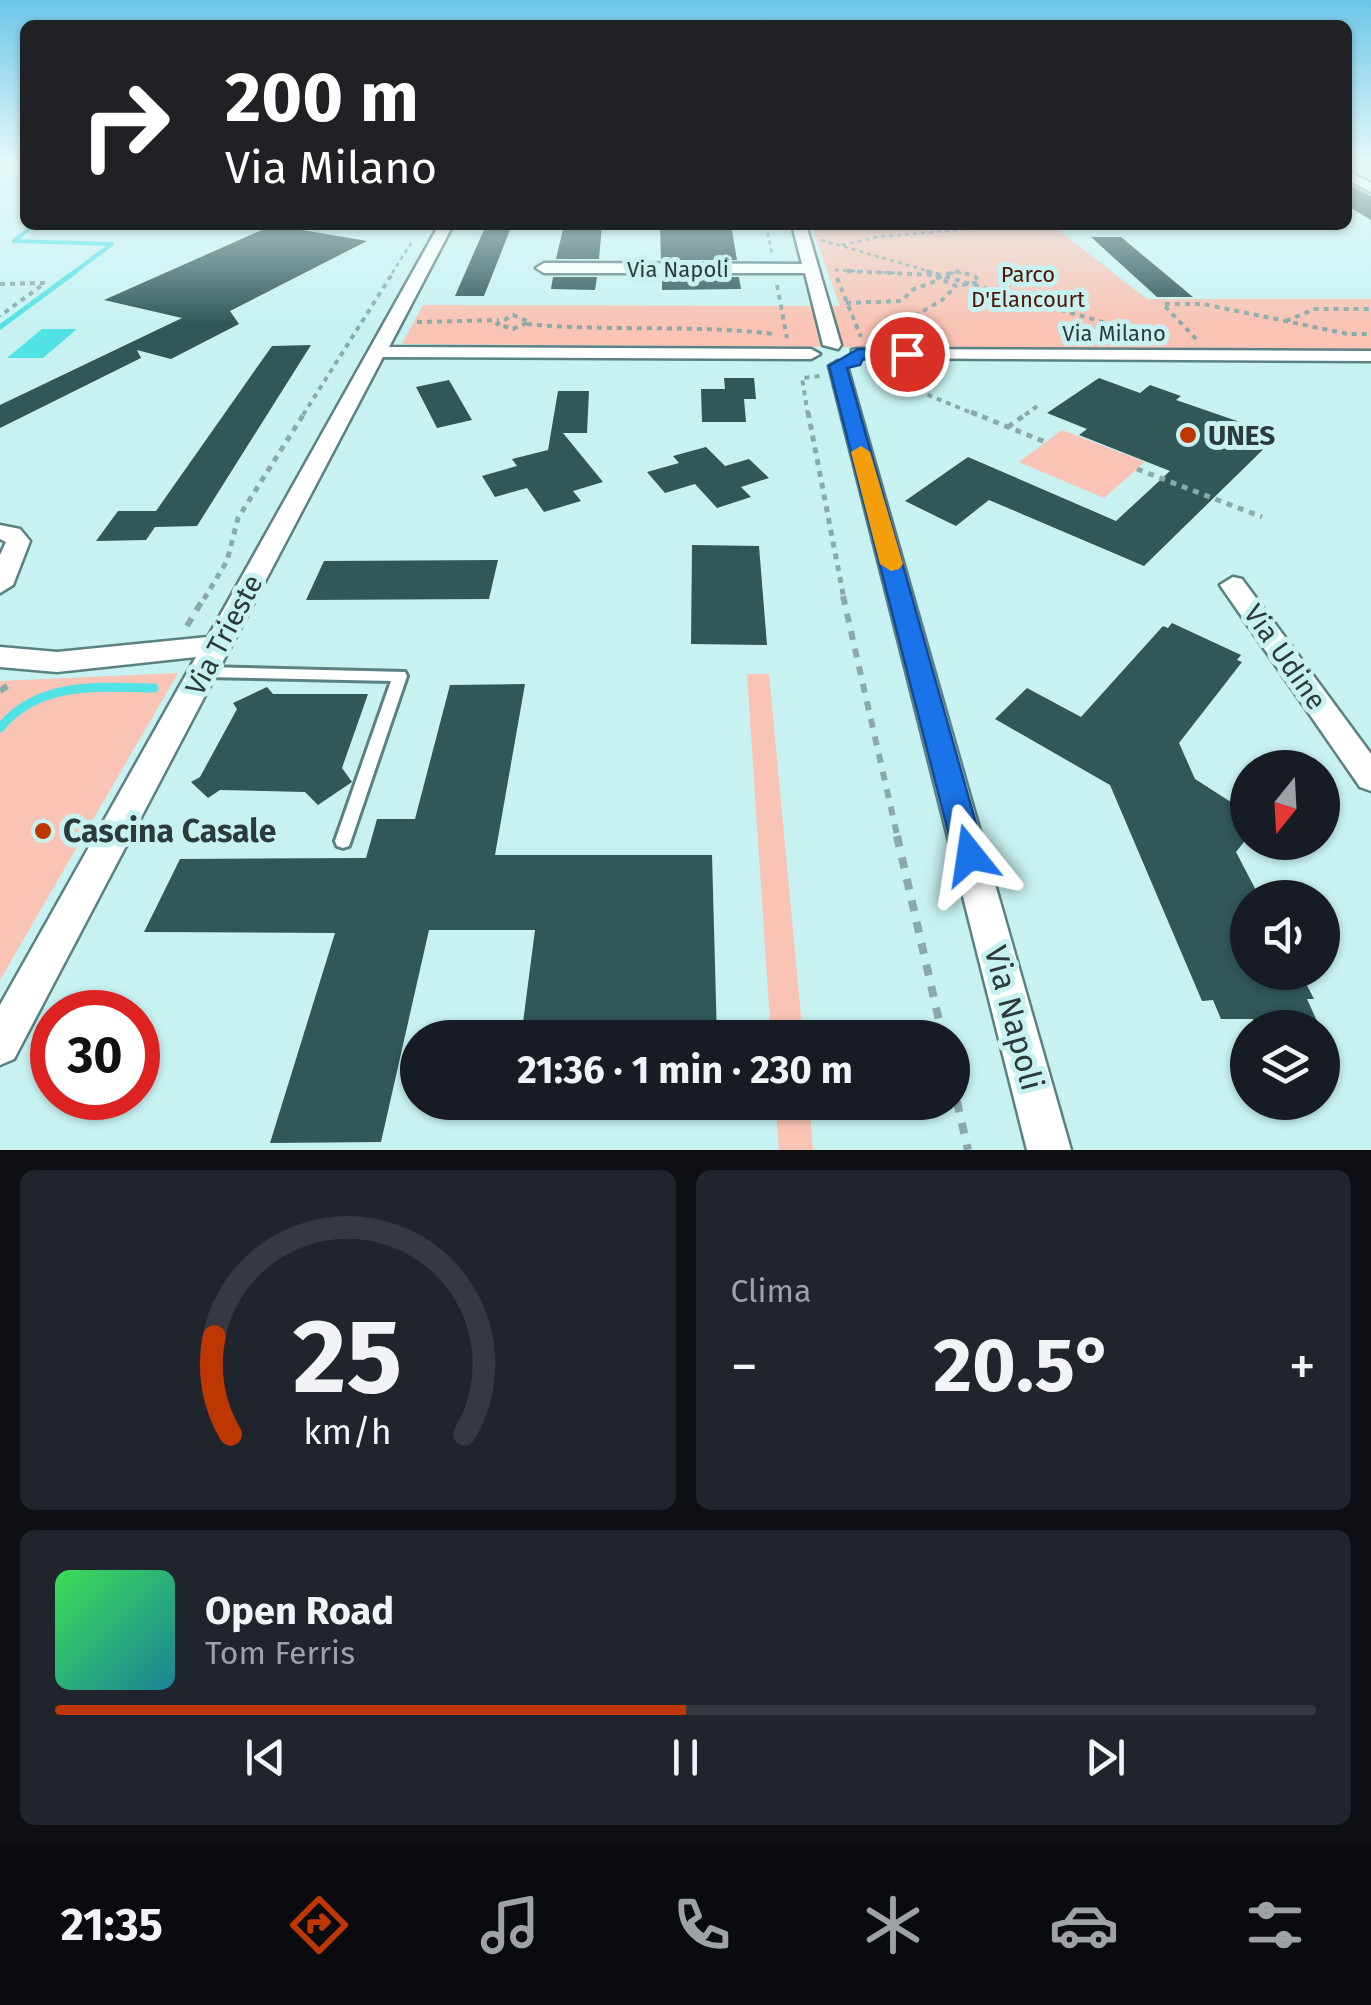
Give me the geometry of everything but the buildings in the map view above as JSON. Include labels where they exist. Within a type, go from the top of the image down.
[{"type":"street","name":"Via Trieste","points":[[0,1045],[443,230]]},
{"type":"street","name":"Via Napoli","points":[[801,230],[812,269],[821,351],[1049,1150]]},
{"type":"street","name":"Via Napoli","points":[[544,268],[812,269]]},
{"type":"street","name":"Via Milano","points":[[378,352],[1371,356]]},
{"type":"street","points":[[0,532],[12,534],[18,541],[0,585]]},
{"type":"street","name":"Via Udine","points":[[1233,585],[1371,778]]},
{"type":"street","points":[[0,657],[39,663],[218,645]]},
{"type":"lane","points":[[204,672],[400,676],[343,840]]},
{"type":"path","points":[[173,650],[227,561],[238,518],[419,230]]},
{"type":"path","points":[[767,230],[787,335]]},
{"type":"path","points":[[803,230],[939,276],[1167,340]]},
{"type":"path","points":[[840,245],[878,237],[957,230]]},
{"type":"path","points":[[835,270],[939,276],[956,286],[976,284]]},
{"type":"path","points":[[846,303],[901,301],[914,288],[939,276]]},
{"type":"path","points":[[0,284],[45,282],[0,316]]},
{"type":"path","points":[[875,339],[942,300],[956,286]]},
{"type":"path","points":[[1211,356],[1163,304],[1203,304],[1348,334],[1371,334]]},
{"type":"path","points":[[1286,321],[1315,309],[1371,309]]},
{"type":"path","points":[[394,323],[520,316],[529,319],[527,324]]},
{"type":"path","points":[[498,320],[498,326],[507,328],[527,324],[601,331],[705,326],[787,335],[821,351]]},
{"type":"path","points":[[787,335],[821,351]]},
{"type":"path","points":[[802,378],[821,351]]},
{"type":"path","points":[[872,372],[1045,442]]},
{"type":"path","points":[[1008,427],[1040,404]]},
{"type":"path","points":[[1137,469],[1262,517]]},
{"type":"path","points":[[826,521],[939,1020]]},
{"type":"path","points":[[961,1120],[968,1150]]},
{"type":"green space","name":"Parco D'Elancourt","points":[[813,230],[1058,230],[1147,299],[1371,299],[1371,351],[402,344],[423,305],[840,306]]},
{"type":"green space","points":[[1062,430],[1145,462],[1104,498],[1019,462]]},
{"type":"green space","name":"Cascina Casale","points":[[178,673],[0,980],[0,681]]},
{"type":"green space","points":[[747,674],[769,674],[801,1020],[770,1020]]},
{"type":"green space","points":[[776,1120],[810,1120],[813,1150],[779,1150]]},
{"type":"water","points":[[42,329],[77,329],[43,358],[7,358]]},
{"type":"waterway","points":[[28,230],[14,241],[112,244],[73,273]]},
{"type":"waterway","points":[[0,327],[76,271]]},
{"type":"waterway","points":[[0,728],[15,713],[51,694],[91,688],[154,688]]},
{"type":"slow traffic","points":[[861,452],[891,564]]},
{"type":"place","name":"UNES","points":[[1188,435]]},
{"type":"place","name":"Cascina Casale","points":[[43,831]]},
{"type":"route","points":[[907,354],[858,354],[854,362],[838,366],[970,855]]}]
